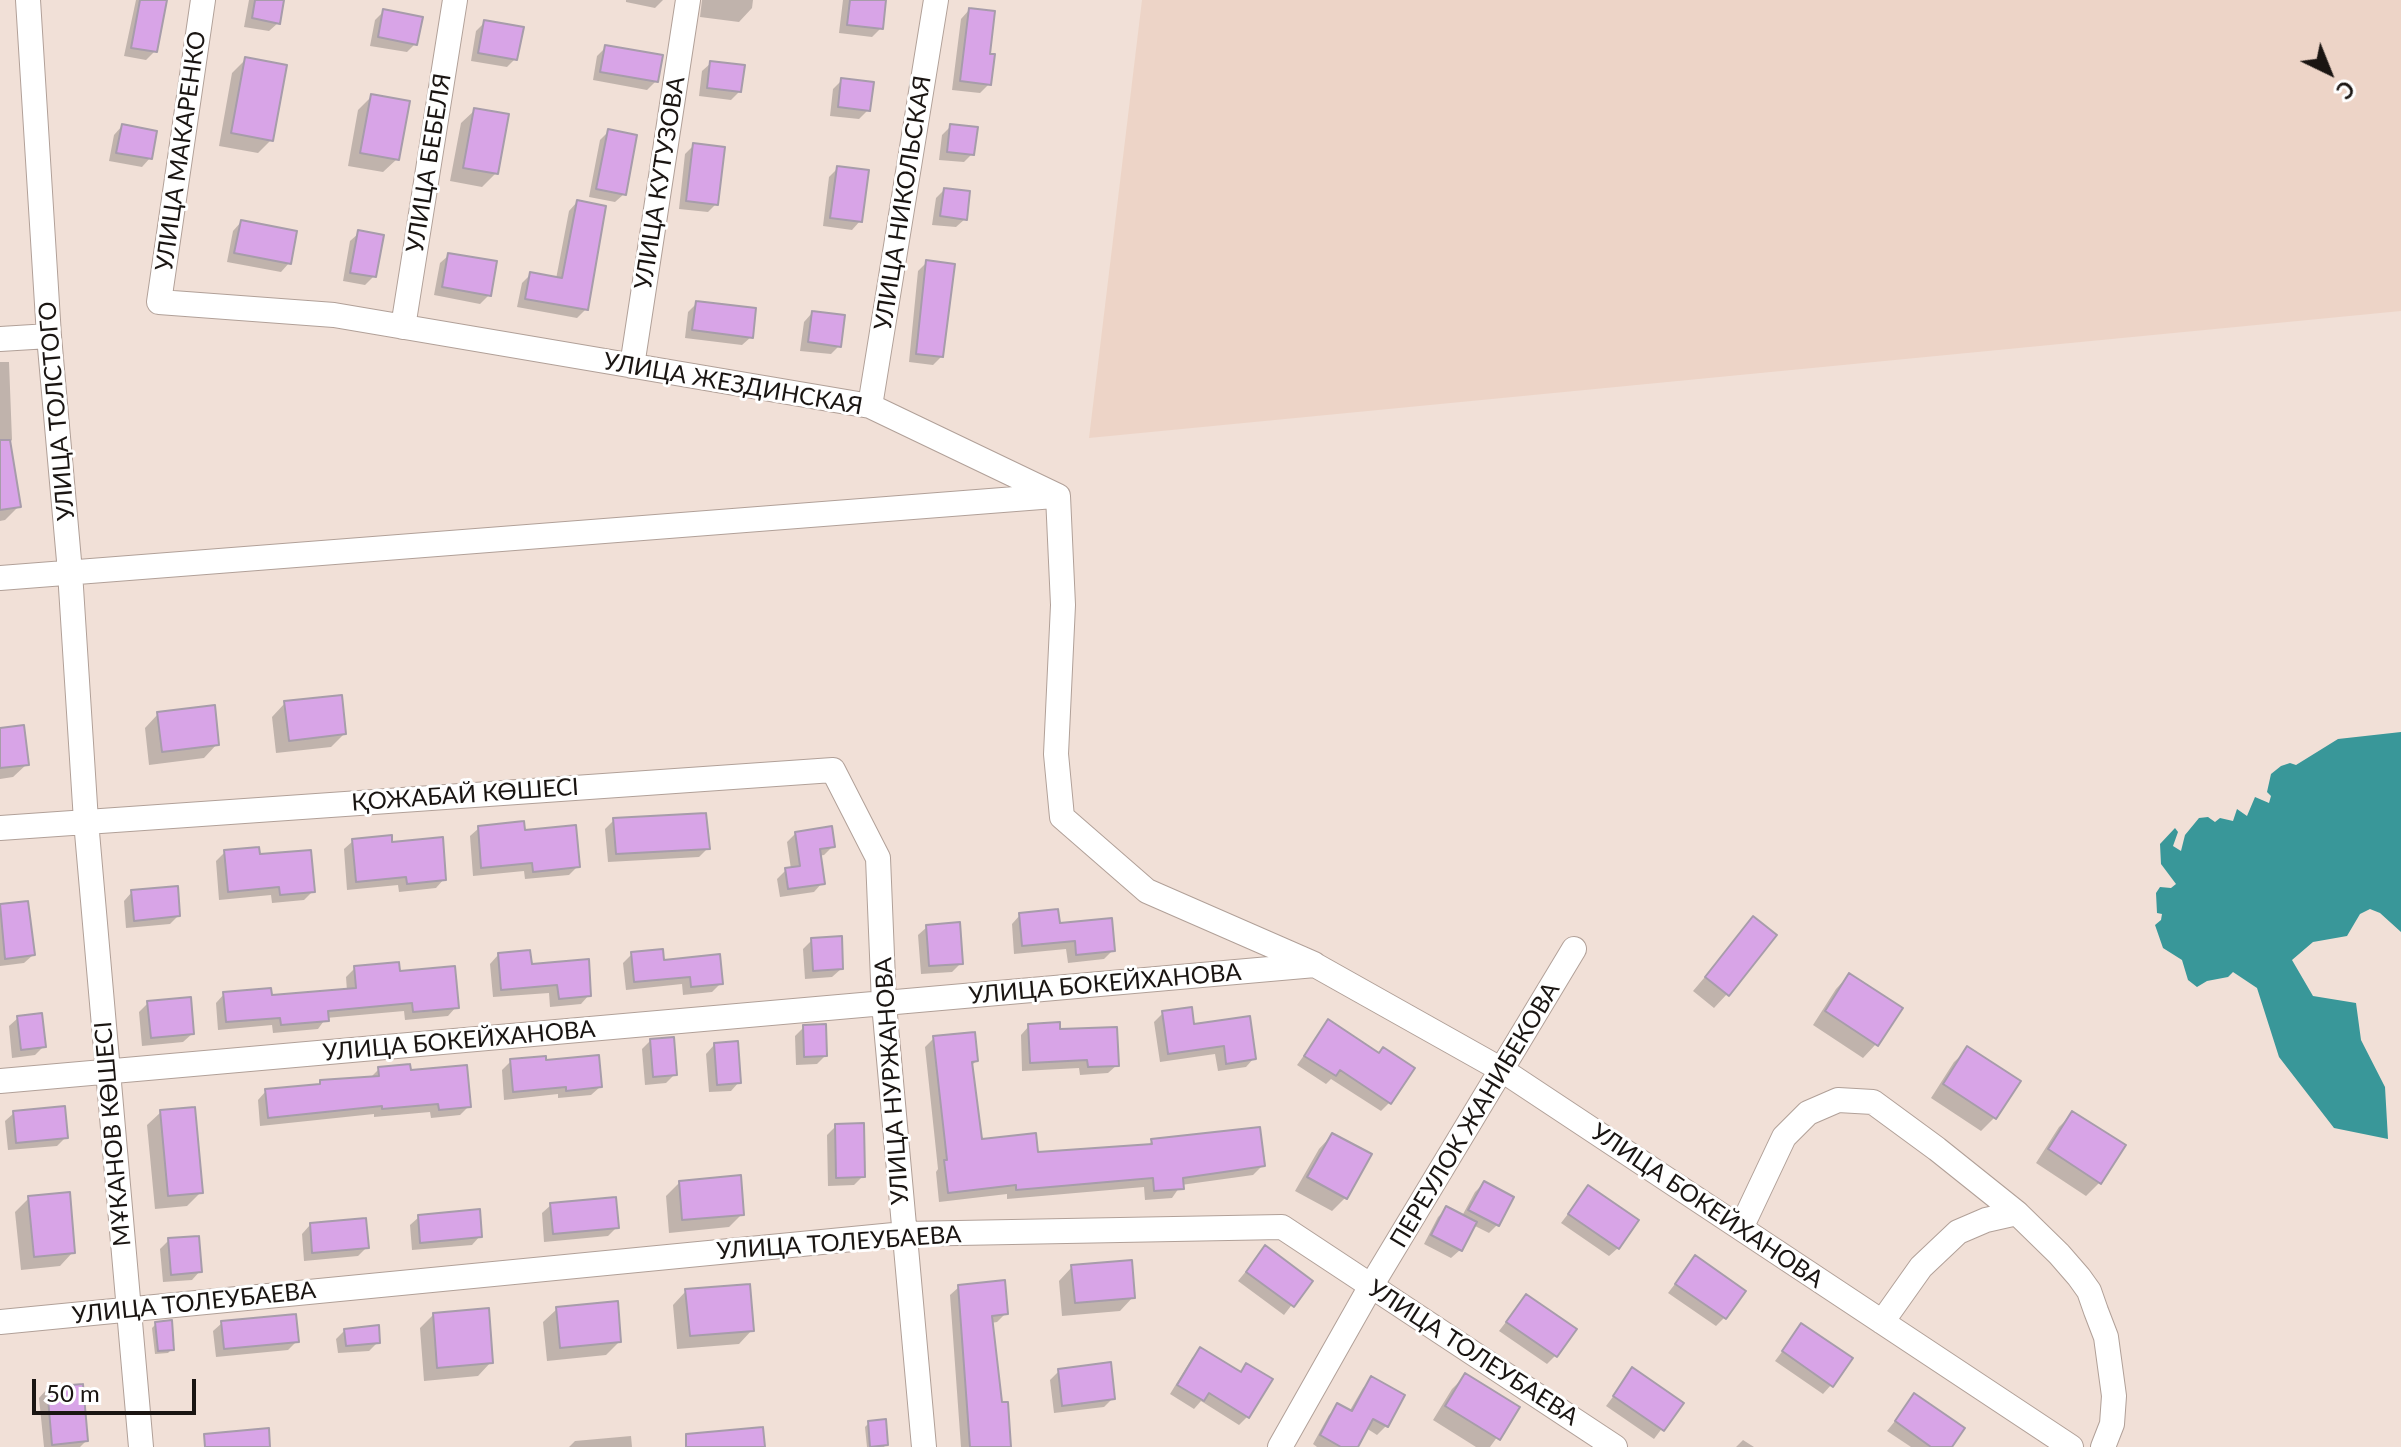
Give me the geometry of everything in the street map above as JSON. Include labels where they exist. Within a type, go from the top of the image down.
[{"type":"street","name":"УЛИЦА ТОЛСТОГО","points":[[28,0],[49,336],[70,572],[86,821]]},
{"type":"street","name":"УЛИЦА МАКАРЕНКО","points":[[159,302],[203,0]]},
{"type":"street","name":"УЛИЦА БЕБЕЛЯ","points":[[403,327],[455,0]]},
{"type":"street","name":"УЛИЦА КУТУЗОВА","points":[[632,366],[688,0]]},
{"type":"street","name":"УЛИЦА НИКОЛЬСКАЯ","points":[[870,406],[936,0]]},
{"type":"street","name":"УЛИЦА ЖЕЗДИНСКАЯ","points":[[159,302],[334,315],[870,406],[1058,496]]},
{"type":"street","points":[[0,339],[49,336]]},
{"type":"street","points":[[0,578],[1058,496],[1063,605],[1056,754],[1062,817],[1147,891],[1315,965]]},
{"type":"street","name":"ҚОЖАБАЙ КӨШЕСІ","points":[[0,828],[833,770],[878,858]]},
{"type":"street","name":"МҰКАНОВ КӨШЕСІ","points":[[86,821],[141,1447]]},
{"type":"street","name":"УЛИЦА НУРЖАНОВА","points":[[878,858],[884,1004],[924,1447]]},
{"type":"street","name":"ПЕРЕУЛОК ЖАНИБЕКОВА","points":[[1280,1447],[1371,1286],[1574,949]]},
{"type":"street","name":"УЛИЦА БОКЕЙХАНОВА","points":[[0,1081],[1315,965],[1502,1070],[2071,1447]]},
{"type":"street","points":[[1741,1228],[1784,1137],[1808,1113],[1838,1100],[1873,1102],[1949,1157],[2017,1213],[2059,1254],[2089,1291],[2106,1337],[2114,1396],[2112,1424],[2103,1447]]},
{"type":"street","points":[[1882,1322],[1921,1267],[1958,1232],[1986,1220],[2017,1213]]},
{"type":"street","name":"УЛИЦА ТОЛЕУБАЕВА","points":[[0,1322],[904,1234],[1282,1227],[1615,1447]]},
{"type":"shaded area","points":[[1142,0],[2401,0],[2401,311],[1089,438]]},
{"type":"water","points":[[2401,732],[2401,932],[2380,913],[2370,909],[2360,914],[2347,936],[2313,942],[2292,960],[2313,996],[2356,1003],[2361,1040],[2385,1087],[2388,1139],[2334,1128],[2279,1057],[2257,988],[2233,972],[2228,977],[2207,981],[2197,987],[2188,980],[2182,960],[2163,948],[2155,925],[2162,914],[2157,913],[2156,893],[2160,887],[2171,888],[2176,884],[2161,864],[2160,844],[2175,828],[2178,832],[2173,846],[2181,851],[2185,835],[2199,818],[2208,817],[2215,822],[2220,818],[2233,821],[2237,809],[2247,816],[2255,797],[2269,803],[2271,796],[2267,792],[2271,774],[2281,766],[2296,765],[2338,739]]},
{"type":"building","points":[[140,0],[167,0],[157,52],[131,48]]},
{"type":"building","points":[[255,0],[284,0],[280,24],[252,18]]},
{"type":"building","points":[[850,0],[886,0],[883,29],[847,25]]},
{"type":"building","points":[[969,8],[995,11],[990,54],[995,54],[991,85],[960,81]]},
{"type":"building","points":[[383,9],[423,17],[417,45],[378,37]]},
{"type":"building","points":[[484,20],[524,27],[517,60],[478,53]]},
{"type":"building","points":[[605,45],[663,55],[658,82],[600,72]]},
{"type":"building","points":[[245,57],[287,65],[273,141],[231,133]]},
{"type":"building","points":[[710,61],[745,65],[741,92],[707,88]]},
{"type":"building","points":[[841,78],[874,82],[870,111],[838,107]]},
{"type":"building","points":[[371,94],[410,101],[399,160],[360,153]]},
{"type":"building","points":[[474,108],[509,114],[498,174],[463,168]]},
{"type":"building","points":[[122,124],[157,131],[152,159],[116,153]]},
{"type":"building","points":[[950,124],[978,127],[974,155],[947,152]]},
{"type":"building","points":[[608,129],[637,135],[626,195],[596,189]]},
{"type":"building","points":[[693,143],[725,147],[718,205],[686,201]]},
{"type":"building","points":[[837,166],[869,170],[862,222],[830,218]]},
{"type":"building","points":[[944,188],[970,191],[967,220],[940,216]]},
{"type":"building","points":[[577,200],[606,206],[588,310],[525,299],[530,272],[562,278]]},
{"type":"building","points":[[241,220],[297,231],[291,264],[234,253]]},
{"type":"building","points":[[358,230],[384,235],[376,277],[350,273]]},
{"type":"building","points":[[448,253],[497,261],[491,296],[442,287]]},
{"type":"building","points":[[926,260],[955,264],[943,357],[916,354]]},
{"type":"building","points":[[696,301],[756,308],[753,338],[692,330]]},
{"type":"building","points":[[812,311],[845,315],[841,347],[808,342]]},
{"type":"building","points":[[0,440],[10,440],[21,507],[0,510]]},
{"type":"building","points":[[342,695],[346,734],[289,741],[284,701]]},
{"type":"building","points":[[215,705],[219,745],[162,752],[157,712]]},
{"type":"building","points":[[24,725],[29,765],[0,768],[0,728]]},
{"type":"building","points":[[706,813],[710,849],[616,854],[613,818]]},
{"type":"building","points":[[524,821],[525,830],[576,825],[580,867],[533,872],[532,863],[481,868],[478,826]]},
{"type":"building","points":[[832,826],[835,847],[820,849],[825,884],[788,889],[785,868],[800,866],[795,832]]},
{"type":"building","points":[[392,835],[392,842],[443,837],[446,880],[407,884],[406,877],[356,882],[352,839]]},
{"type":"building","points":[[259,847],[260,854],[311,850],[315,892],[280,895],[279,887],[228,892],[224,850]]},
{"type":"building","points":[[178,886],[180,916],[134,921],[131,890]]},
{"type":"building","points":[[28,901],[35,955],[5,959],[0,904]]},
{"type":"building","points":[[1058,909],[1060,923],[1112,918],[1115,951],[1076,955],[1075,941],[1022,946],[1019,913]]},
{"type":"building","points":[[1753,916],[1777,935],[1729,996],[1705,977]]},
{"type":"building","points":[[960,922],[963,964],[929,966],[926,925]]},
{"type":"building","points":[[842,936],[843,969],[813,971],[811,938]]},
{"type":"building","points":[[663,949],[664,960],[720,954],[723,984],[691,987],[690,977],[634,982],[631,952]]},
{"type":"building","points":[[530,950],[532,964],[589,959],[591,996],[559,999],[557,985],[501,990],[498,953]]},
{"type":"building","points":[[399,962],[400,971],[455,966],[459,1008],[413,1012],[412,1003],[328,1011],[329,1021],[281,1025],[280,1018],[226,1022],[223,992],[271,988],[272,995],[356,988],[354,966]]},
{"type":"building","points":[[1849,973],[1903,1008],[1878,1046],[1825,1011]]},
{"type":"building","points":[[191,997],[194,1034],[151,1038],[147,1001]]},
{"type":"building","points":[[1192,1007],[1194,1024],[1250,1016],[1256,1059],[1226,1064],[1224,1046],[1168,1054],[1162,1011]]},
{"type":"building","points":[[42,1013],[46,1047],[21,1050],[17,1016]]},
{"type":"building","points":[[1328,1019],[1379,1053],[1383,1047],[1415,1068],[1391,1104],[1340,1070],[1336,1076],[1304,1056]]},
{"type":"building","points":[[1060,1022],[1060,1029],[1117,1027],[1119,1066],[1088,1067],[1087,1060],[1030,1063],[1028,1024]]},
{"type":"building","points":[[826,1024],[827,1056],[804,1057],[803,1025]]},
{"type":"building","points":[[975,1032],[978,1061],[972,1062],[982,1139],[1036,1133],[1038,1152],[1152,1144],[1151,1139],[1260,1127],[1265,1166],[1183,1178],[1184,1189],[1154,1191],[1153,1178],[1016,1190],[1016,1185],[948,1193],[933,1036]]},
{"type":"building","points":[[674,1037],[677,1075],[653,1077],[650,1039]]},
{"type":"building","points":[[738,1041],[741,1083],[717,1085],[714,1043]]},
{"type":"building","points":[[1967,1046],[2021,1081],[1996,1119],[1943,1084]]},
{"type":"building","points":[[599,1055],[602,1087],[513,1092],[510,1059],[546,1056],[546,1060]]},
{"type":"building","points":[[410,1064],[411,1070],[467,1065],[471,1107],[439,1110],[438,1104],[382,1109],[382,1106],[268,1118],[265,1089],[320,1084],[320,1080],[379,1076],[378,1067]]},
{"type":"building","points":[[65,1106],[68,1138],[16,1143],[13,1111]]},
{"type":"building","points":[[195,1107],[203,1193],[168,1196],[160,1110]]},
{"type":"building","points":[[2072,1111],[2126,1145],[2101,1184],[2048,1149]]},
{"type":"building","points":[[864,1123],[865,1177],[836,1178],[835,1124]]},
{"type":"building","points":[[1332,1133],[1372,1154],[1347,1199],[1307,1177]]},
{"type":"building","points":[[741,1175],[744,1215],[682,1220],[679,1181]]},
{"type":"building","points":[[1484,1181],[1514,1197],[1499,1226],[1468,1210]]},
{"type":"building","points":[[1588,1185],[1639,1220],[1619,1249],[1568,1214]]},
{"type":"building","points":[[70,1192],[75,1253],[34,1257],[28,1196]]},
{"type":"building","points":[[616,1197],[619,1228],[553,1234],[550,1203]]},
{"type":"building","points":[[1446,1206],[1477,1222],[1462,1251],[1431,1235]]},
{"type":"building","points":[[480,1209],[482,1237],[420,1243],[418,1215]]},
{"type":"building","points":[[366,1218],[369,1248],[312,1253],[310,1223]]},
{"type":"building","points":[[199,1236],[202,1272],[171,1275],[168,1238]]},
{"type":"building","points":[[1265,1245],[1313,1281],[1294,1307],[1246,1272]]},
{"type":"building","points":[[1695,1255],[1746,1291],[1726,1319],[1675,1284]]},
{"type":"building","points":[[1132,1260],[1135,1298],[1075,1303],[1071,1265]]},
{"type":"building","points":[[1005,1280],[1008,1314],[992,1316],[1002,1402],[1008,1402],[1011,1447],[970,1447],[958,1285]]},
{"type":"building","points":[[750,1284],[754,1331],[690,1336],[685,1289]]},
{"type":"building","points":[[1526,1294],[1577,1329],[1557,1357],[1506,1322]]},
{"type":"building","points":[[618,1301],[621,1342],[560,1348],[556,1307]]},
{"type":"building","points":[[489,1308],[493,1363],[437,1368],[433,1313]]},
{"type":"building","points":[[296,1314],[299,1342],[224,1349],[221,1321]]},
{"type":"building","points":[[172,1320],[174,1350],[158,1351],[155,1322]]},
{"type":"building","points":[[1801,1323],[1853,1358],[1833,1387],[1782,1351]]},
{"type":"building","points":[[379,1325],[380,1343],[346,1346],[344,1329]]},
{"type":"building","points":[[1200,1347],[1241,1372],[1246,1363],[1273,1379],[1249,1418],[1209,1393],[1204,1401],[1177,1385]]},
{"type":"building","points":[[1111,1362],[1115,1399],[1062,1406],[1058,1369]]},
{"type":"building","points":[[1632,1367],[1684,1403],[1664,1431],[1613,1396]]},
{"type":"building","points":[[1465,1373],[1520,1407],[1500,1440],[1445,1406]]},
{"type":"building","points":[[1371,1376],[1405,1395],[1388,1427],[1373,1419],[1358,1447],[1341,1447],[1320,1435],[1337,1403],[1352,1411]]},
{"type":"building","points":[[83,1384],[88,1441],[52,1445],[47,1387]]},
{"type":"building","points":[[1914,1393],[1965,1428],[1952,1447],[1931,1447],[1895,1421]]},
{"type":"building","points":[[886,1419],[888,1445],[870,1447],[868,1421]]},
{"type":"building","points":[[763,1427],[765,1447],[686,1447],[686,1434]]},
{"type":"building","points":[[269,1428],[270,1447],[205,1447],[204,1434]]}]
